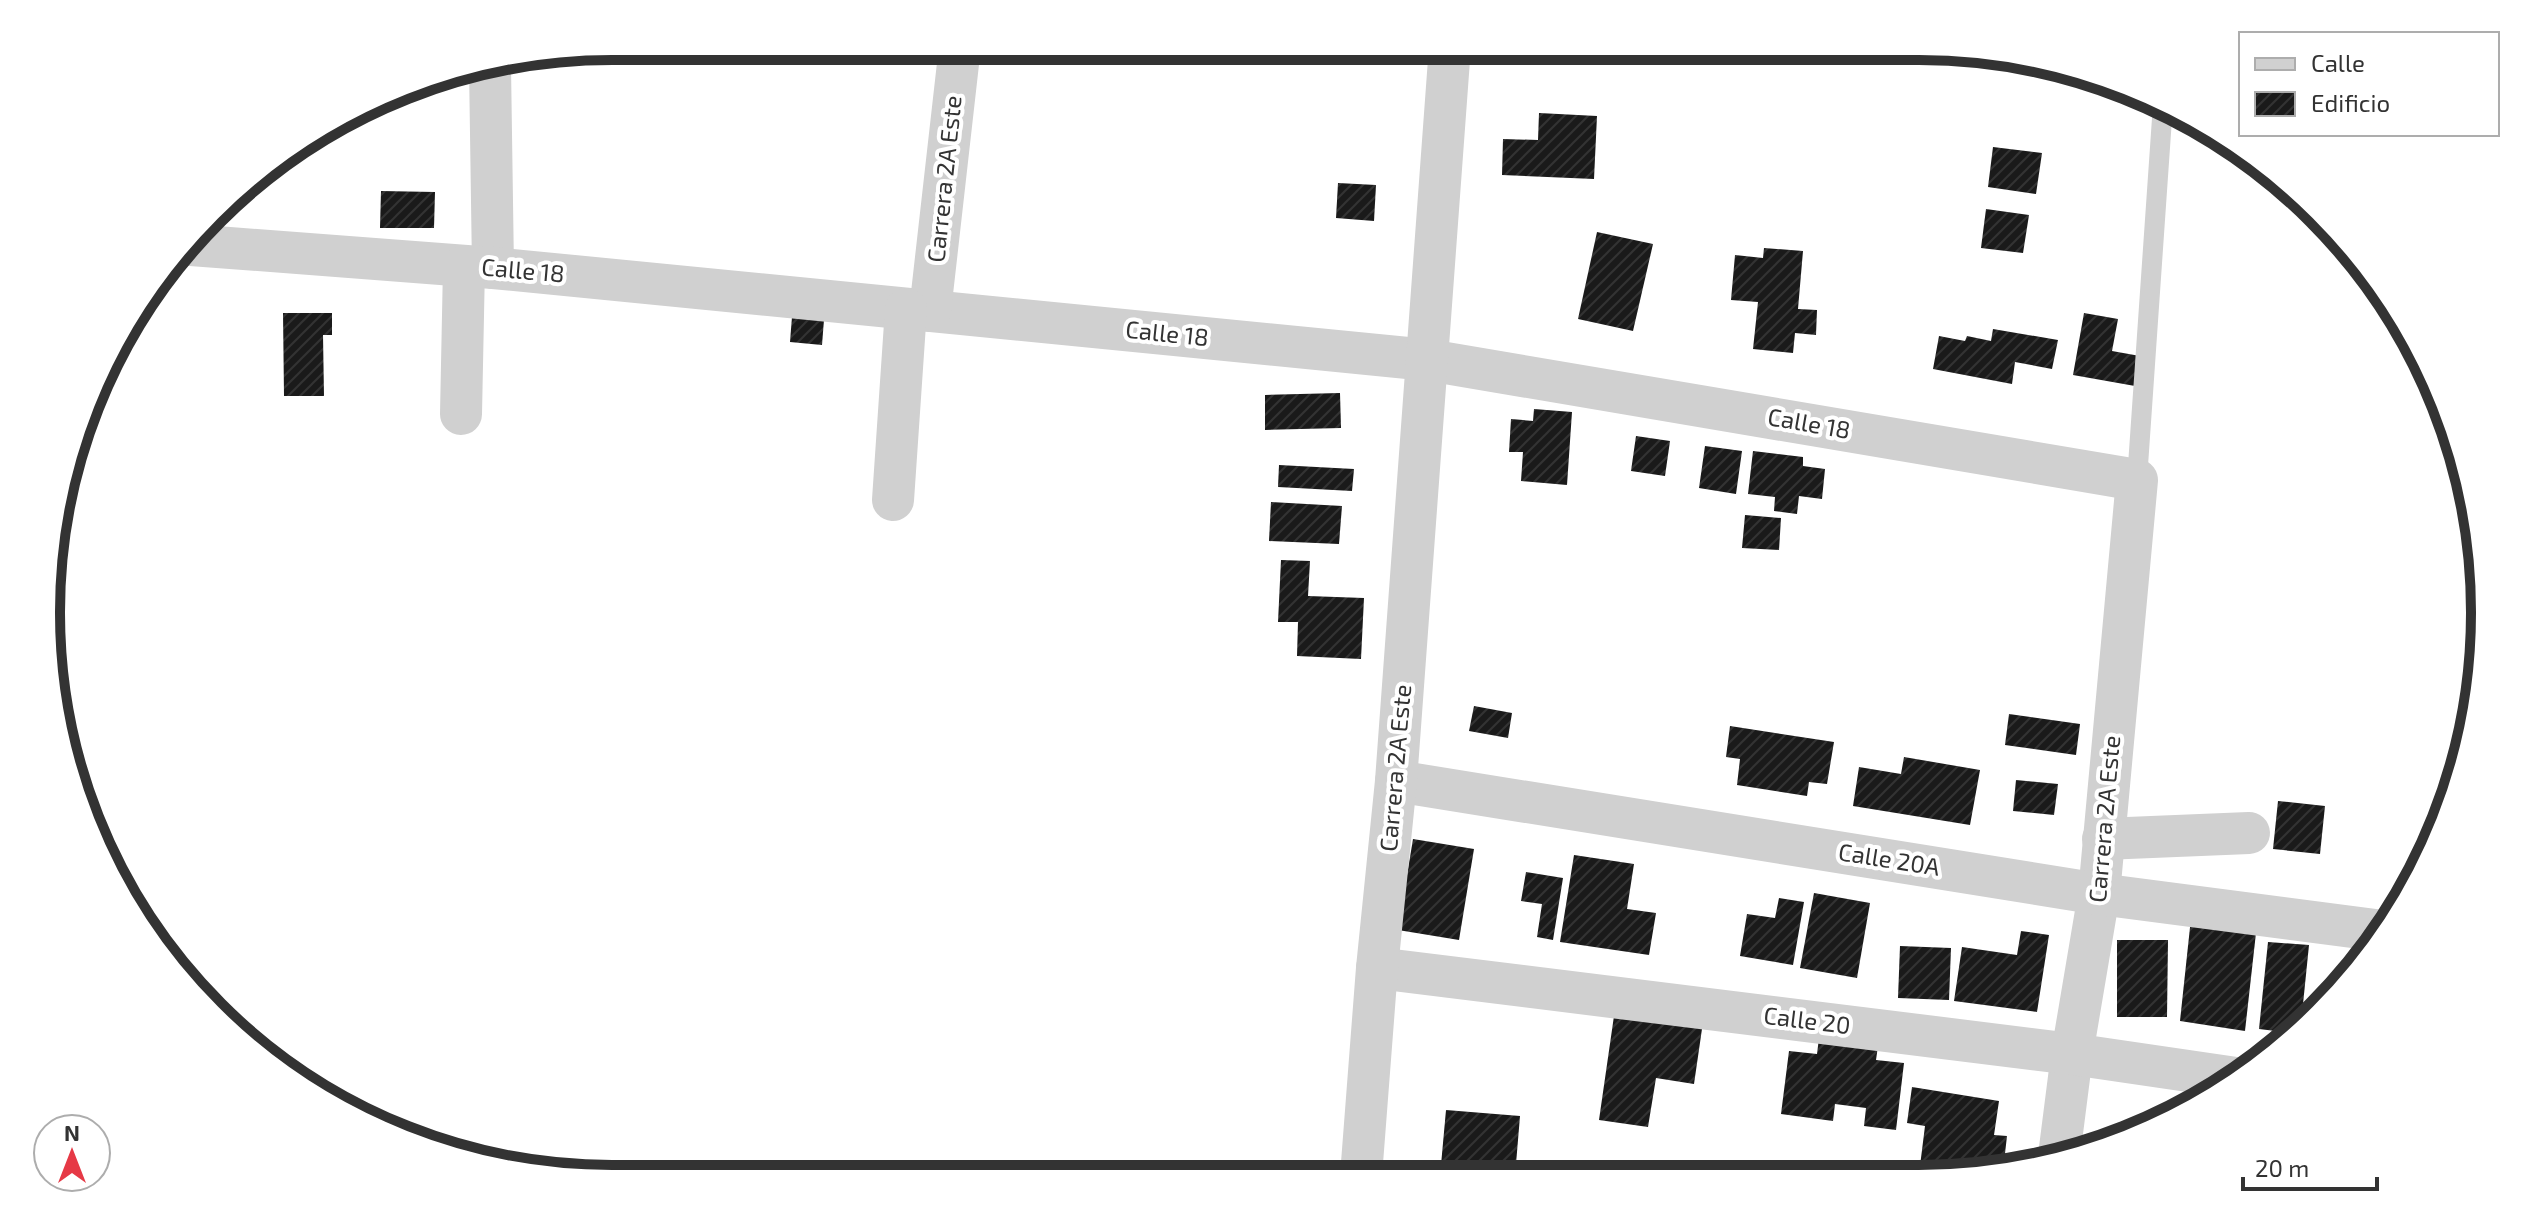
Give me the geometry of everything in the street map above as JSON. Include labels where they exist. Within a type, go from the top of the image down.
[{"type":"street","name":"Carrera 2A Este","points":[[893,500],[918,310],[958,60]]},
{"type":"street","name":"Carrera 2A Este","points":[[1362,1165],[1396,781],[1449,60]]},
{"type":"street","points":[[461,414],[479,267],[490,75]]},
{"type":"street","name":"Calle 18","points":[[199,246],[479,267],[1428,360],[2137,480]]},
{"type":"street","name":"Carrera 2A Este","points":[[2060,1146],[2099,894],[2137,480]]},
{"type":"street","name":"Calle 20A","points":[[1396,781],[2099,894],[2371,929]]},
{"type":"street","points":[[2103,839],[2249,833]]},
{"type":"street","name":"Calle 20","points":[[1377,968],[2072,1054],[2219,1076]]},
{"type":"lane","points":[[2137,480],[2162,117]]},
{"type":"building","points":[[1539,113],[1597,116],[1594,179],[1502,175],[1503,139],[1538,140]]},
{"type":"building","points":[[1993,147],[2042,153],[2036,194],[1988,187]]},
{"type":"building","points":[[1338,183],[1376,185],[1374,221],[1336,218]]},
{"type":"building","points":[[381,191],[435,192],[434,228],[380,228]]},
{"type":"building","points":[[1986,209],[2029,215],[2023,253],[1981,248]]},
{"type":"building","points":[[1597,232],[1653,244],[1633,331],[1578,319]]},
{"type":"building","points":[[1764,248],[1803,251],[1798,309],[1817,310],[1816,335],[1795,333],[1793,353],[1753,349],[1758,302],[1731,300],[1735,255],[1763,258]]},
{"type":"building","points":[[793,304],[825,307],[822,345],[790,342]]},
{"type":"building","points":[[283,313],[332,313],[332,335],[323,335],[324,396],[284,396]]},
{"type":"building","points":[[2084,313],[2118,319],[2112,351],[2140,356],[2135,386],[2073,375]]},
{"type":"building","points":[[1993,329],[2058,340],[2052,369],[2015,362],[2012,384],[1933,369],[1939,336],[1965,341],[1967,336],[1991,341]]},
{"type":"building","points":[[1340,393],[1341,428],[1265,430],[1265,395]]},
{"type":"building","points":[[1534,409],[1572,412],[1567,485],[1521,481],[1523,452],[1509,452],[1511,419],[1533,421]]},
{"type":"building","points":[[1636,436],[1670,441],[1665,476],[1631,471]]},
{"type":"building","points":[[1705,446],[1742,451],[1736,494],[1699,488]]},
{"type":"building","points":[[1753,451],[1803,457],[1803,466],[1825,469],[1822,499],[1799,496],[1797,514],[1774,511],[1775,497],[1748,494]]},
{"type":"building","points":[[1279,465],[1354,469],[1352,491],[1278,487]]},
{"type":"building","points":[[1271,502],[1342,506],[1339,544],[1269,541]]},
{"type":"building","points":[[1745,515],[1781,518],[1779,550],[1742,548]]},
{"type":"building","points":[[1281,560],[1310,561],[1308,596],[1364,598],[1361,659],[1297,656],[1298,622],[1278,622]]},
{"type":"building","points":[[1474,706],[1512,713],[1508,738],[1469,731]]},
{"type":"building","points":[[2009,714],[2080,724],[2076,755],[2005,745]]},
{"type":"building","points":[[1730,726],[1834,742],[1827,784],[1809,782],[1807,796],[1737,785],[1740,759],[1726,757]]},
{"type":"building","points":[[1904,757],[1980,770],[1970,825],[1853,806],[1859,767],[1901,774]]},
{"type":"building","points":[[2016,780],[2058,784],[2054,815],[2013,811]]},
{"type":"building","points":[[2278,801],[2325,806],[2320,854],[2273,849]]},
{"type":"building","points":[[1413,839],[1474,849],[1459,940],[1398,930]]},
{"type":"building","points":[[1574,855],[1634,864],[1627,909],[1656,913],[1649,955],[1560,942]]},
{"type":"building","points":[[1526,872],[1563,878],[1553,940],[1537,937],[1542,904],[1521,901]]},
{"type":"building","points":[[1814,893],[1870,903],[1857,978],[1800,968]]},
{"type":"building","points":[[1779,898],[1804,902],[1793,965],[1740,956],[1747,914],[1775,918]]},
{"type":"building","points":[[2191,918],[2257,924],[2245,1031],[2180,1021]]},
{"type":"building","points":[[2021,931],[2049,935],[2037,1012],[1954,1001],[1962,947],[2017,955]]},
{"type":"building","points":[[2117,940],[2168,940],[2167,1017],[2117,1017]]},
{"type":"building","points":[[2268,942],[2309,945],[2302,1009],[2279,1031],[2259,1029]]},
{"type":"building","points":[[1900,946],[1951,948],[1949,1000],[1898,998]]},
{"type":"building","points":[[1615,1009],[1703,1022],[1694,1084],[1656,1078],[1648,1127],[1599,1120]]},
{"type":"building","points":[[1819,1038],[1878,1046],[1876,1060],[1904,1063],[1896,1130],[1864,1126],[1866,1108],[1835,1104],[1833,1121],[1781,1114],[1789,1051],[1817,1054]]},
{"type":"building","points":[[1912,1087],[1999,1101],[1994,1135],[2007,1136],[2005,1158],[1920,1165],[1925,1126],[1907,1123]]},
{"type":"building","points":[[1446,1110],[1520,1116],[1516,1165],[1441,1165]]}]
